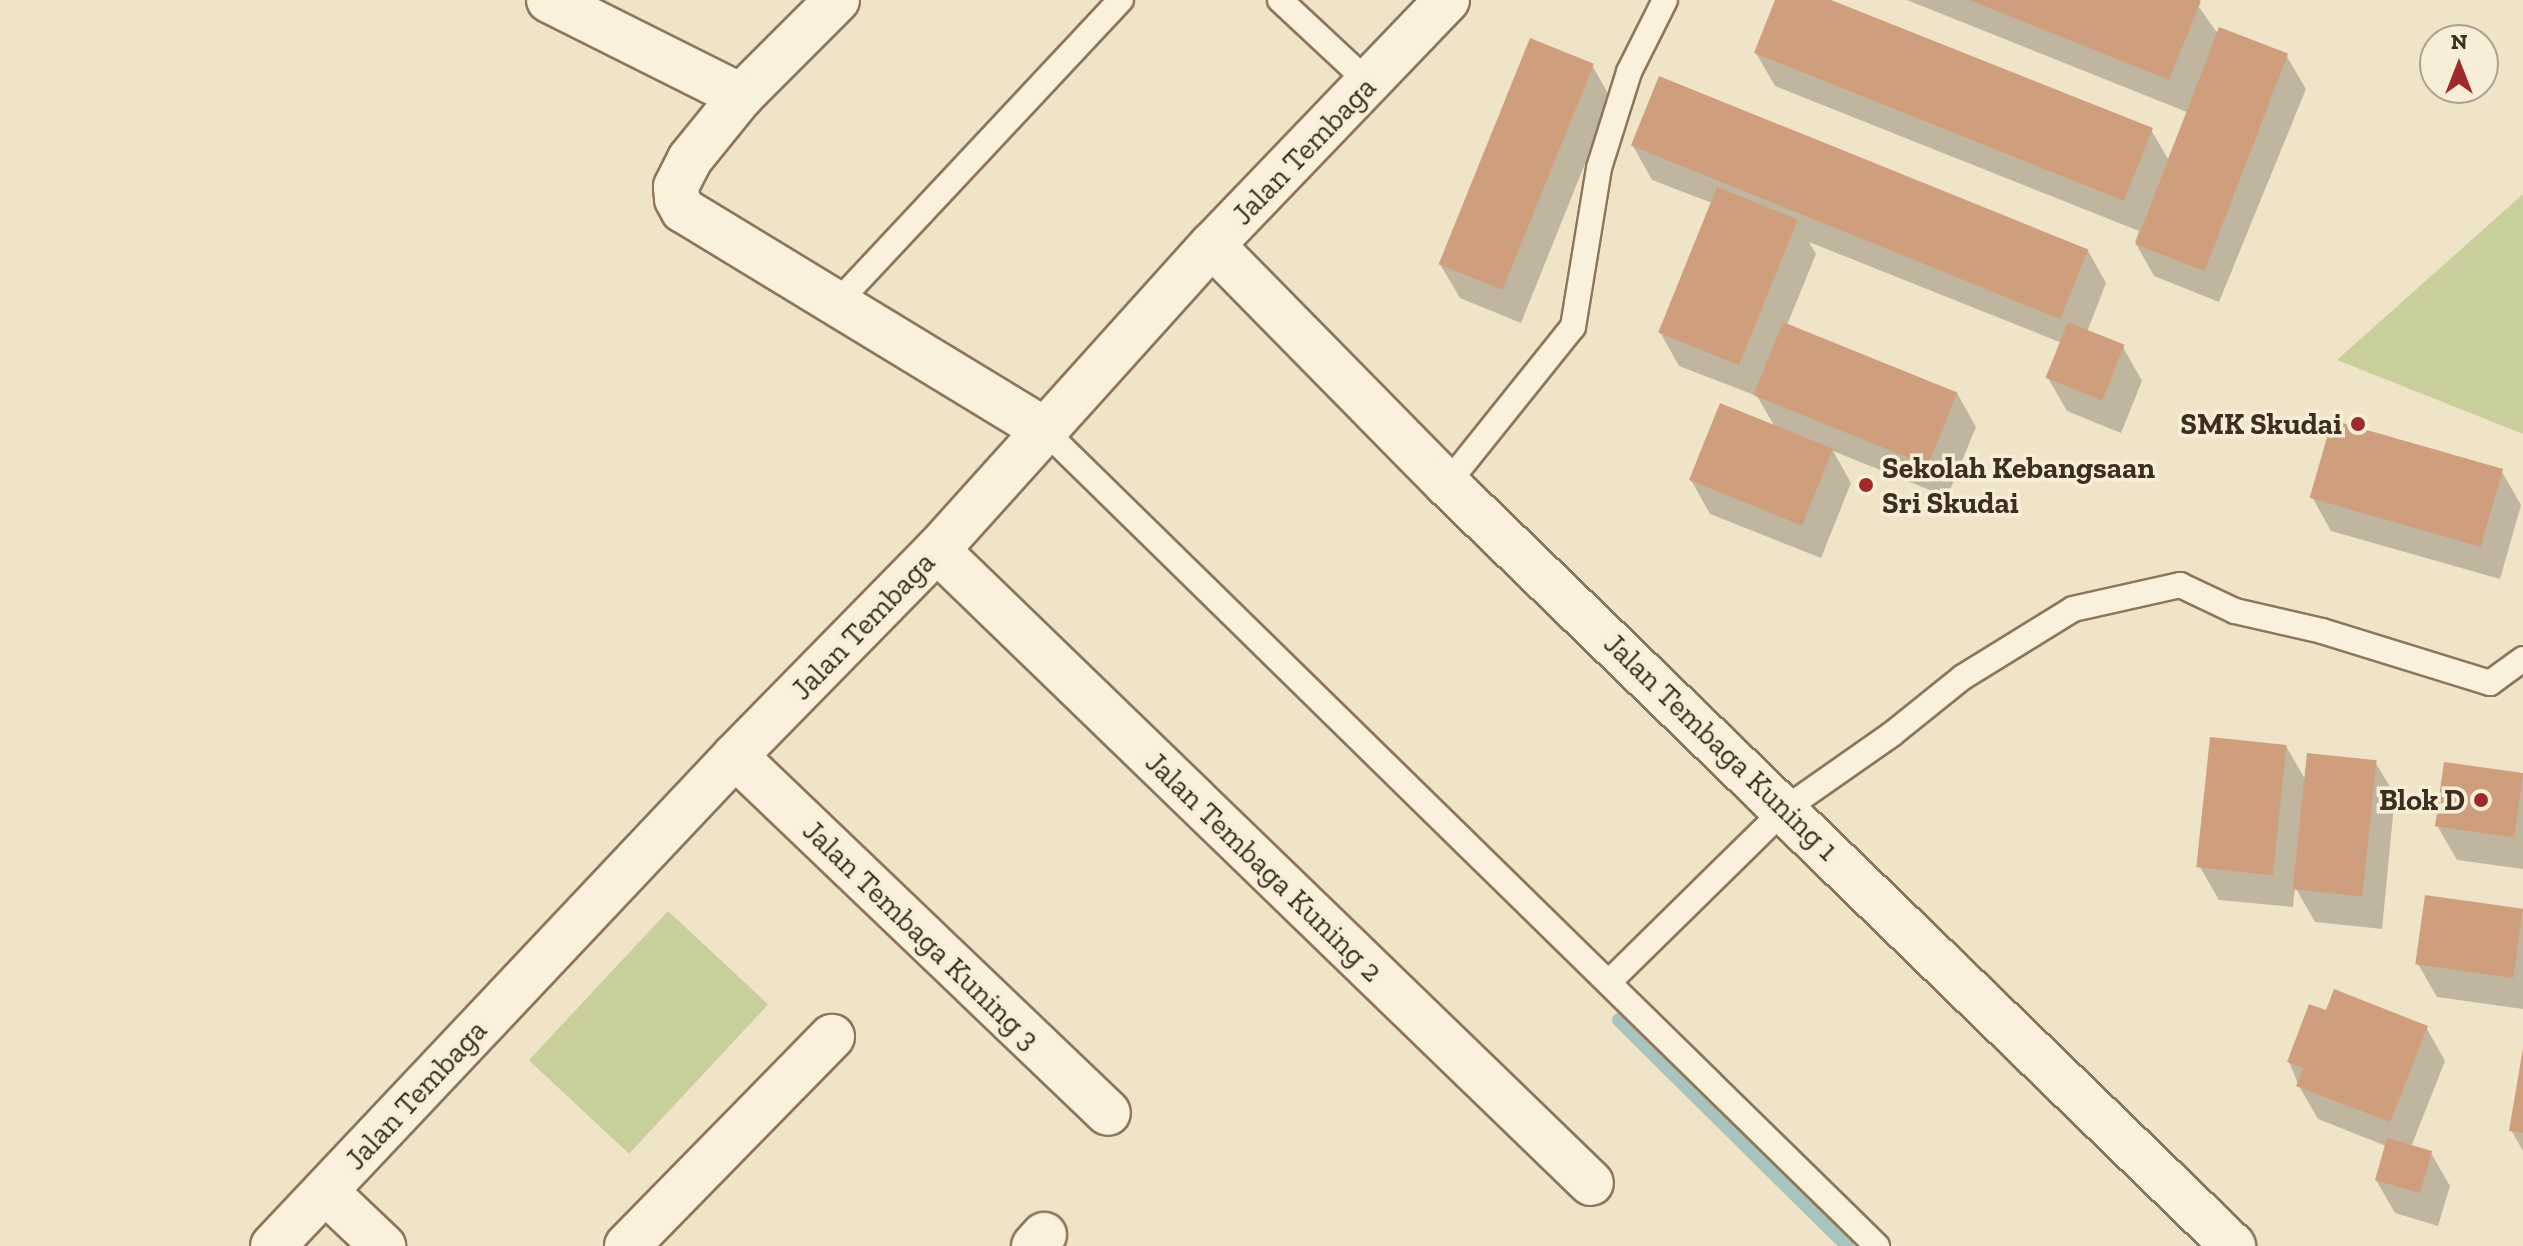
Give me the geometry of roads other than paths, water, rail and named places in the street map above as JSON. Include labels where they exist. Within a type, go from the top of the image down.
[{"type":"street","points":[[549,0],[741,96]]},
{"type":"street","points":[[837,0],[741,96],[690,159],[676,187],[677,199],[683,210],[1042,428]]},
{"type":"street","name":"Jalan Tembaga","points":[[273,1246],[735,756],[937,550],[1042,428],[1447,0]]},
{"type":"street","name":"Jalan Tembaga Kuning 1","points":[[1212,245],[1447,484],[2233,1246]]},
{"type":"street","name":"Jalan Tembaga Kuning 2","points":[[937,550],[1591,1183]]},
{"type":"street","name":"Jalan Tembaga Kuning 3","points":[[735,756],[1108,1113]]},
{"type":"street","points":[[627,1246],[832,1037]]},
{"type":"street","points":[[326,1192],[383,1246]]},
{"type":"lane","points":[[838,302],[1121,0]]},
{"type":"lane","points":[[1280,0],[1370,84]]},
{"type":"lane","points":[[1447,484],[1573,327],[1578,275],[1603,154],[1629,72],[1665,0]]},
{"type":"lane","points":[[1042,428],[1611,980],[1877,1246]]},
{"type":"lane","points":[[1611,980],[1785,809],[1963,677],[2073,609],[2180,585],[2235,611],[2322,631],[2490,683],[2523,659]]},
{"type":"waterway","points":[[1619,1020],[1847,1246]]},
{"type":"place","name":"SMK Skudai","points":[[2358,424]]},
{"type":"place","name":"Sekolah Kebangsaan Sri Skudai","points":[[1866,485]]},
{"type":"place","name":"Blok D","points":[[2481,800]]}]
